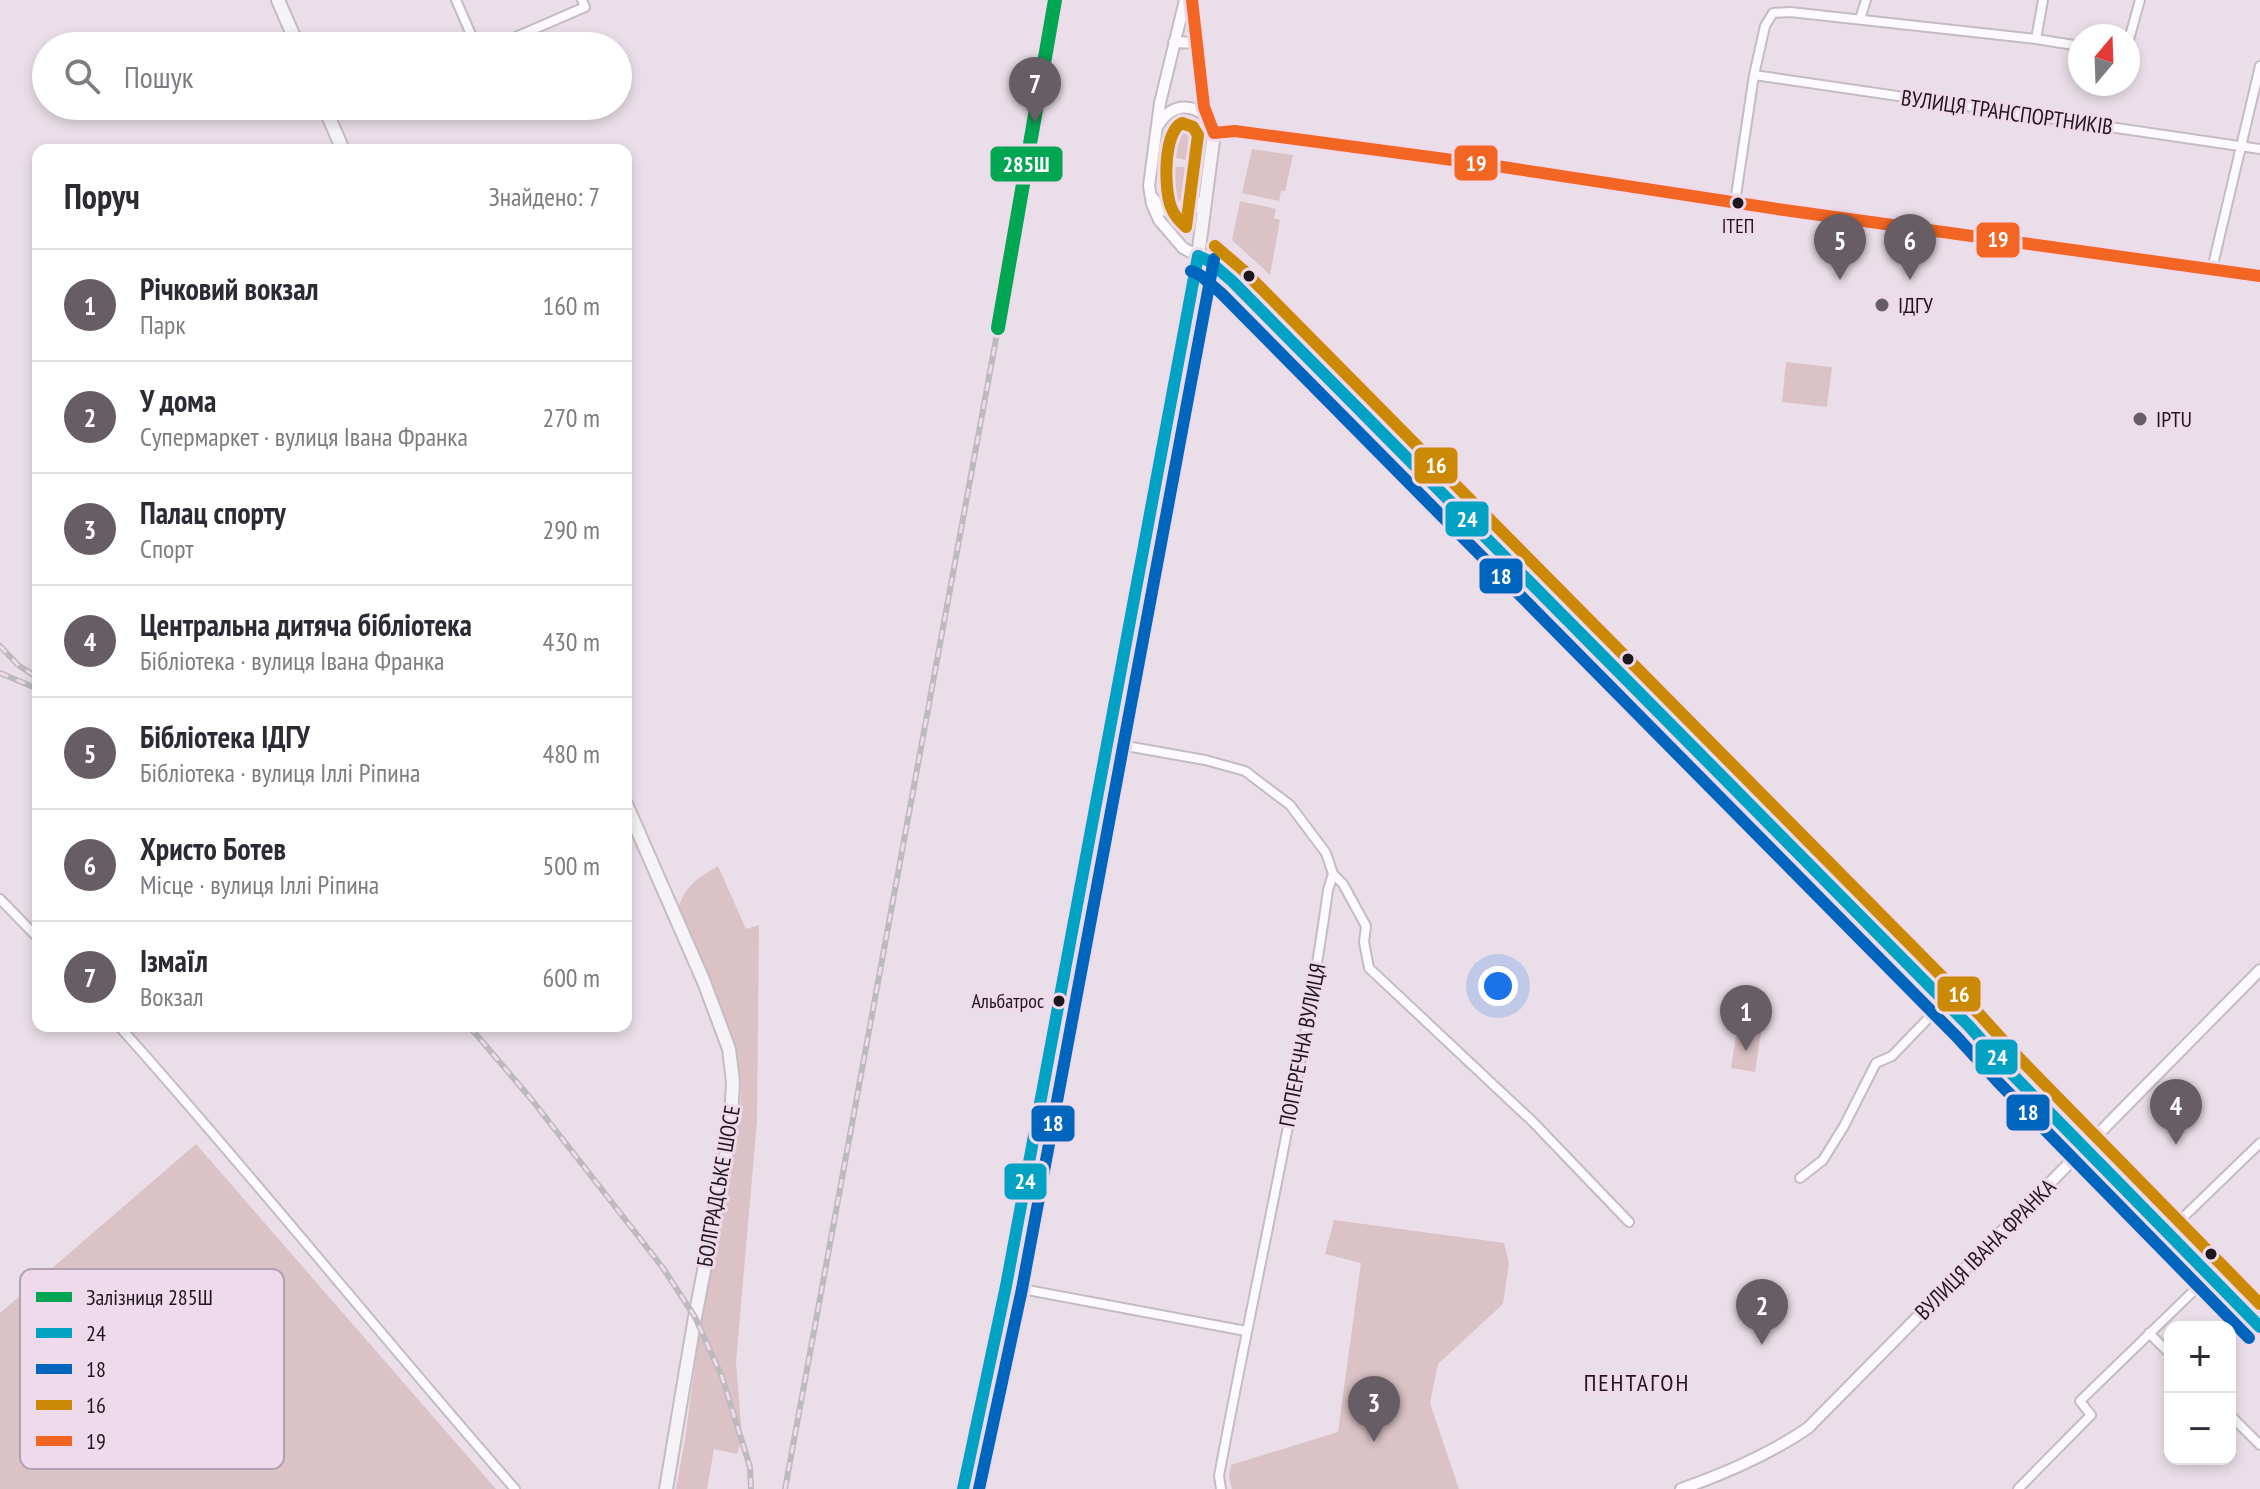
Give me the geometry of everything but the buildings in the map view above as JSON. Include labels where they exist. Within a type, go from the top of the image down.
[{"type":"main road","points":[[278,0],[292,32]]},
{"type":"main road","points":[[963,1489],[1006,1286],[1198,256],[1214,133],[1203,102],[1192,0]]},
{"type":"main road","points":[[332,120],[341,144]]},
{"type":"main road","points":[[1214,133],[1254,133],[1490,165],[2260,276]]},
{"type":"main road","points":[[1198,256],[1209,261],[1240,288],[1969,1026],[2084,1149],[2260,1327]]},
{"type":"main road","name":"БОЛГРАДСЬКЕ ШОСЕ","points":[[632,818],[704,982],[729,1049],[733,1082],[730,1136],[666,1489]]},
{"type":"street","points":[[456,0],[470,32]]},
{"type":"street","points":[[1185,0],[1163,88],[1149,186],[1152,204],[1165,228],[1183,248],[1198,256]]},
{"type":"street","points":[[1860,19],[1866,0]]},
{"type":"street","points":[[2036,39],[2043,0]]},
{"type":"street","points":[[2133,24],[2140,0]]},
{"type":"street","points":[[524,32],[584,3]]},
{"type":"street","points":[[1735,202],[1754,75],[1765,26],[1773,13],[1860,19],[2068,44]]},
{"type":"street","points":[[1174,42],[1197,43]]},
{"type":"street","points":[[2212,269],[2260,66]]},
{"type":"street","name":"ВУЛИЦЯ ТРАНСПОРТНИКІВ","points":[[1754,75],[2260,149]]},
{"type":"street","points":[[1157,131],[1164,116],[1177,108],[1193,108],[1207,117]]},
{"type":"street","points":[[1150,193],[1162,209],[1182,214],[1200,205],[1208,188]]},
{"type":"street","points":[[1109,743],[1205,760],[1245,771],[1290,805],[1326,853],[1333,874],[1343,884],[1366,926],[1364,942],[1369,968],[1533,1122],[1629,1222]]},
{"type":"street","name":"ПОПЕРЕЧНА ВУЛИЦЯ","points":[[1221,1489],[1219,1476],[1309,1016],[1333,874]]},
{"type":"street","points":[[0,899],[32,932]]},
{"type":"street","name":"ВУЛИЦЯ ІВАНА ФРАНКА","points":[[1681,1489],[1778,1446],[1808,1428],[2260,970]]},
{"type":"street","points":[[1800,1178],[1823,1160],[1876,1063],[1892,1056],[1944,1002]]},
{"type":"street","points":[[124,1032],[515,1489]]},
{"type":"street","points":[[2167,1233],[2260,1143]]},
{"type":"street","points":[[2018,1489],[2091,1415],[2080,1401],[2209,1276]]},
{"type":"street","points":[[1006,1286],[1246,1331]]},
{"type":"street","points":[[2149,1333],[2164,1348]]},
{"type":"street","points":[[2236,1421],[2260,1445]]},
{"type":"shaded area","points":[[1182,122],[1189,124],[1196,132],[1195,162],[1164,155],[1169,130]]},
{"type":"shaded area","points":[[1252,149],[1293,155],[1285,191],[1281,191],[1279,201],[1242,193]]},
{"type":"shaded area","points":[[1163,166],[1195,168],[1192,188],[1186,198],[1173,200],[1162,191]]},
{"type":"shaded area","points":[[1240,201],[1276,209],[1274,218],[1280,220],[1270,275],[1232,240]]},
{"type":"shaded area","points":[[1786,362],[1832,367],[1827,407],[1782,402]]},
{"type":"shaded area","points":[[718,866],[746,929],[759,925],[757,1121],[736,1362],[742,1436],[737,1454],[714,1449],[707,1489],[676,1489],[700,1328],[740,1118],[741,1083],[735,1048],[678,910],[688,889]]},
{"type":"shaded area","points":[[1737,1030],[1761,1033],[1755,1072],[1731,1068]]},
{"type":"shaded area","points":[[196,1144],[496,1489],[0,1489],[0,1313],[20,1296],[20,1469],[284,1469],[284,1269],[51,1269]]},
{"type":"shaded area","points":[[1334,1220],[1504,1243],[1509,1262],[1503,1304],[1438,1364],[1430,1403],[1459,1489],[1232,1489],[1229,1477],[1231,1465],[1338,1432],[1361,1263],[1325,1254]]},
{"type":"waterway","points":[[973,1489],[975,1480]]},
{"type":"railway","points":[[785,1489],[998,328]]},
{"type":"railway","points":[[0,646],[32,674]]},
{"type":"railway","points":[[0,673],[32,686]]},
{"type":"railway","points":[[474,1032],[532,1100],[663,1268],[695,1317],[722,1377],[750,1467],[751,1489]]},
{"type":"rail line","name":"285Ш","points":[[998,328],[1055,0]]},
{"type":"transit line","name":"19","points":[[1192,0],[1204,107],[1214,133]]},
{"type":"transit line","name":"16","points":[[1182,123],[1193,127],[1198,135],[1186,227],[1171,207],[1166,175],[1171,137],[1182,123]]},
{"type":"transit line","name":"19","points":[[1214,133],[1235,131],[1490,165],[1784,210],[2260,276]]},
{"type":"transit line","name":"16","points":[[1215,246],[1243,270],[1980,1015],[2260,1304]]},
{"type":"transit line","name":"24","points":[[1198,256],[1209,261],[1232,281],[1969,1026],[2009,1071],[2260,1327]]},
{"type":"transit line","name":"24","points":[[963,1489],[1006,1286],[1198,256]]},
{"type":"transit line","name":"18","points":[[979,1489],[1022,1289],[1214,259]]},
{"type":"transit line","name":"18","points":[[1191,271],[1221,293],[1957,1037],[2249,1338]]},
{"type":"place","name":"Ізмаїл","points":[[1035,123]]},
{"type":"place","name":"ІТЕП","points":[[1738,203]]},
{"type":"place","name":"Бібліотека ІДГУ","points":[[1840,280]]},
{"type":"place","name":"Христо Ботев","points":[[1910,280]]},
{"type":"place","name":"ІДГУ","points":[[1882,305]]},
{"type":"place","name":"IPTU","points":[[2140,419]]},
{"type":"place","name":"Альбатрос","points":[[1059,1001]]},
{"type":"place","name":"Річковий вокзал","points":[[1746,1051]]},
{"type":"place","name":"Центральна дитяча бібліотека","points":[[2176,1145]]},
{"type":"place","name":"У дома","points":[[1762,1345]]},
{"type":"place","name":"Палац спорту","points":[[1374,1442]]},
{"type":"district","name":"ПЕНТАГОН","points":[[1637,1382]]}]
